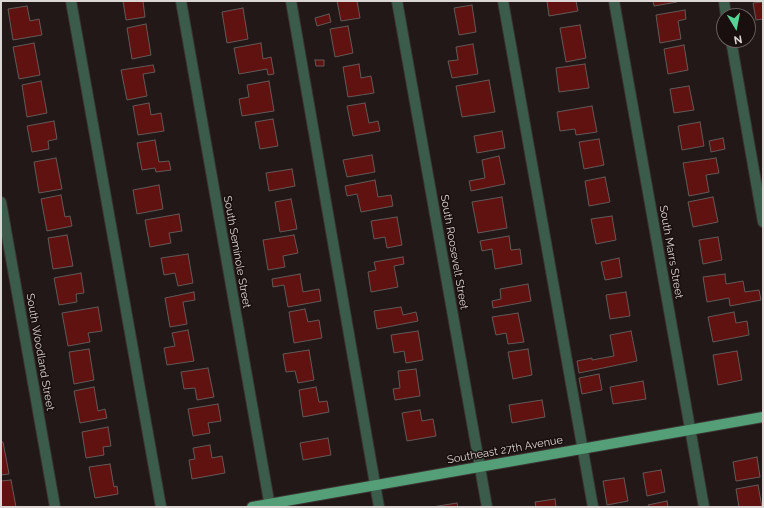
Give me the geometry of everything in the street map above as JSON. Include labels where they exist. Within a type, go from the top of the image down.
[{"type":"main road","name":"Southeast 27th Avenue","points":[[252,507],[763,417]]},
{"type":"street","points":[[71,1],[161,507]]},
{"type":"street","name":"South Seminole Street","points":[[181,1],[269,505]]},
{"type":"street","points":[[291,1],[380,507]]},
{"type":"street","name":"South Roosevelt Street","points":[[397,1],[487,507]]},
{"type":"street","points":[[503,1],[593,507]]},
{"type":"street","name":"South Marrs Street","points":[[614,1],[704,507]]},
{"type":"street","points":[[731,48],[763,222]]},
{"type":"street","name":"South Woodland Street","points":[[1,202],[55,507]]},
{"type":"building","points":[[123,1],[143,1],[145,17],[126,20]]},
{"type":"building","points":[[337,1],[357,1],[360,18],[341,21]]},
{"type":"building","points":[[547,1],[576,1],[578,11],[549,16]]},
{"type":"building","points":[[653,1],[677,1],[677,2],[654,6]]},
{"type":"building","points":[[763,2],[763,19],[756,20],[756,8],[754,8],[753,3]]},
{"type":"building","points":[[472,5],[476,32],[459,35],[454,8]]},
{"type":"building","points":[[27,6],[30,21],[39,19],[42,35],[13,40],[8,9]]},
{"type":"building","points":[[243,8],[248,39],[227,43],[222,12]]},
{"type":"building","points":[[685,10],[686,19],[678,21],[681,39],[660,43],[656,15]]},
{"type":"building","points":[[329,14],[331,22],[317,26],[315,18]]},
{"type":"building","points":[[146,24],[151,55],[132,59],[127,28]]},
{"type":"building","points":[[580,25],[586,58],[566,62],[560,28]]},
{"type":"building","points":[[348,26],[353,53],[335,57],[330,29]]},
{"type":"building","points":[[34,43],[40,75],[19,79],[13,47]]},
{"type":"building","points":[[261,43],[263,59],[271,57],[274,74],[268,75],[267,69],[239,74],[234,48]]},
{"type":"building","points":[[473,44],[478,74],[452,78],[448,61],[458,60],[456,47]]},
{"type":"building","points":[[684,45],[688,70],[668,74],[664,49]]},
{"type":"building","points":[[315,60],[324,60],[324,66],[316,66]]},
{"type":"building","points":[[359,64],[361,78],[371,76],[374,93],[348,97],[343,67]]},
{"type":"building","points":[[585,64],[589,88],[559,92],[556,68]]},
{"type":"building","points":[[153,65],[155,72],[143,74],[147,96],[127,100],[121,70]]},
{"type":"building","points":[[489,80],[495,112],[462,117],[456,86]]},
{"type":"building","points":[[41,81],[47,113],[27,117],[22,85]]},
{"type":"building","points":[[269,81],[274,111],[242,116],[239,99],[249,97],[247,85]]},
{"type":"building","points":[[689,86],[694,110],[674,113],[670,89]]},
{"type":"building","points":[[149,103],[151,115],[161,113],[164,131],[138,135],[133,106]]},
{"type":"building","points":[[365,103],[369,123],[378,121],[380,131],[353,136],[347,106]]},
{"type":"building","points":[[592,106],[597,132],[576,135],[575,129],[560,131],[557,112]]},
{"type":"building","points":[[273,119],[278,146],[260,149],[255,122]]},
{"type":"building","points":[[54,121],[57,139],[48,141],[49,149],[32,152],[27,126]]},
{"type":"building","points":[[700,122],[704,146],[682,150],[678,126]]},
{"type":"building","points":[[502,131],[505,148],[477,153],[474,136]]},
{"type":"building","points":[[723,138],[725,149],[711,152],[709,141]]},
{"type":"building","points":[[599,139],[604,165],[584,169],[579,142]]},
{"type":"building","points":[[155,140],[159,162],[169,161],[171,170],[156,172],[155,168],[142,170],[137,143]]},
{"type":"building","points":[[372,155],[375,172],[347,177],[343,160]]},
{"type":"building","points":[[499,156],[505,184],[471,191],[469,181],[485,178],[482,160]]},
{"type":"building","points":[[56,158],[62,189],[39,193],[34,162]]},
{"type":"building","points":[[716,158],[719,173],[706,175],[709,192],[689,196],[683,163]]},
{"type":"building","points":[[292,169],[295,186],[269,191],[266,173]]},
{"type":"building","points":[[605,177],[610,202],[589,206],[585,181]]},
{"type":"building","points":[[375,180],[378,197],[391,195],[393,206],[361,212],[357,194],[347,196],[345,186]]},
{"type":"building","points":[[159,185],[163,209],[137,214],[133,190]]},
{"type":"building","points":[[61,195],[65,217],[70,216],[72,226],[47,231],[41,199]]},
{"type":"building","points":[[502,197],[507,228],[478,233],[472,202]]},
{"type":"building","points":[[713,197],[718,222],[693,227],[688,202]]},
{"type":"building","points":[[291,199],[297,229],[280,232],[275,202]]},
{"type":"building","points":[[179,214],[182,231],[169,233],[171,243],[150,247],[145,220]]},
{"type":"building","points":[[612,216],[616,240],[596,244],[591,219]]},
{"type":"building","points":[[397,217],[402,245],[387,248],[385,237],[374,239],[371,221]]},
{"type":"building","points":[[67,235],[73,266],[53,269],[48,238]]},
{"type":"building","points":[[294,235],[298,253],[283,256],[285,267],[268,270],[263,240]]},
{"type":"building","points":[[509,236],[511,250],[520,249],[522,264],[495,269],[492,249],[482,251],[480,241]]},
{"type":"building","points":[[718,237],[722,260],[703,264],[699,240]]},
{"type":"building","points":[[188,254],[193,283],[178,286],[175,273],[164,275],[161,258]]},
{"type":"building","points":[[403,257],[404,264],[394,266],[398,287],[371,292],[368,272],[376,270],[374,262]]},
{"type":"building","points":[[619,258],[622,277],[605,280],[601,262]]},
{"type":"building","points":[[81,273],[84,293],[76,294],[77,302],[59,305],[54,278]]},
{"type":"building","points":[[300,274],[303,292],[319,289],[321,301],[288,307],[284,285],[273,287],[272,279]]},
{"type":"building","points":[[725,274],[726,284],[743,281],[745,292],[759,290],[761,300],[730,306],[729,298],[707,302],[703,277]]},
{"type":"building","points":[[528,284],[531,301],[493,308],[492,301],[501,299],[500,289]]},
{"type":"building","points":[[194,292],[195,300],[183,302],[187,324],[170,327],[165,298]]},
{"type":"building","points":[[626,292],[630,316],[610,319],[606,295]]},
{"type":"building","points":[[98,307],[102,331],[88,333],[90,342],[68,346],[62,313]]},
{"type":"building","points":[[401,307],[403,315],[416,312],[418,321],[377,329],[374,311]]},
{"type":"building","points":[[305,309],[308,322],[319,320],[322,338],[294,343],[289,312]]},
{"type":"building","points":[[734,312],[736,323],[747,321],[749,335],[713,342],[708,317]]},
{"type":"building","points":[[518,313],[524,342],[508,344],[506,333],[496,335],[492,317]]},
{"type":"building","points":[[188,330],[194,361],[167,365],[164,348],[175,346],[172,333]]},
{"type":"building","points":[[418,331],[423,360],[406,363],[404,351],[394,353],[391,335]]},
{"type":"building","points":[[631,331],[637,361],[579,373],[577,361],[614,356],[610,335]]},
{"type":"building","points":[[89,349],[94,380],[74,384],[69,352]]},
{"type":"building","points":[[528,349],[532,375],[513,379],[508,352]]},
{"type":"building","points":[[309,350],[314,380],[298,383],[295,371],[286,372],[283,354]]},
{"type":"building","points":[[737,351],[742,380],[718,385],[713,355]]},
{"type":"building","points":[[208,368],[214,397],[197,400],[195,388],[184,389],[181,372]]},
{"type":"building","points":[[416,369],[420,396],[395,400],[393,389],[400,388],[398,371]]},
{"type":"building","points":[[599,374],[602,390],[582,394],[579,378]]},
{"type":"building","points":[[643,381],[646,399],[613,404],[610,387]]},
{"type":"building","points":[[94,387],[98,411],[105,409],[107,418],[80,423],[74,391]]},
{"type":"building","points":[[316,387],[319,402],[327,401],[329,412],[303,417],[299,390]]},
{"type":"building","points":[[542,400],[545,417],[512,423],[509,405]]},
{"type":"building","points":[[218,404],[221,421],[208,423],[210,433],[193,436],[188,409]]},
{"type":"building","points":[[420,410],[422,421],[433,419],[436,436],[407,441],[402,413]]},
{"type":"building","points":[[108,427],[111,446],[103,447],[104,455],[86,458],[82,432]]},
{"type":"building","points":[[328,438],[331,455],[303,460],[300,443]]},
{"type":"building","points":[[1,442],[3,442],[9,474],[1,475]]},
{"type":"building","points":[[210,445],[212,458],[222,456],[225,473],[192,479],[189,460],[195,459],[193,448]]},
{"type":"building","points":[[757,457],[760,477],[736,481],[733,462]]},
{"type":"building","points":[[110,464],[114,487],[117,486],[118,494],[95,498],[89,467]]},
{"type":"building","points":[[661,470],[665,492],[647,496],[643,473]]},
{"type":"building","points":[[624,478],[628,501],[607,505],[603,481]]},
{"type":"building","points":[[11,480],[16,507],[1,507],[1,481]]},
{"type":"building","points":[[758,485],[762,507],[739,507],[736,489]]},
{"type":"building","points":[[555,499],[556,507],[536,507],[535,502]]},
{"type":"building","points":[[667,501],[668,507],[649,507],[648,505]]},
{"type":"building","points":[[457,503],[458,507],[432,507]]}]
